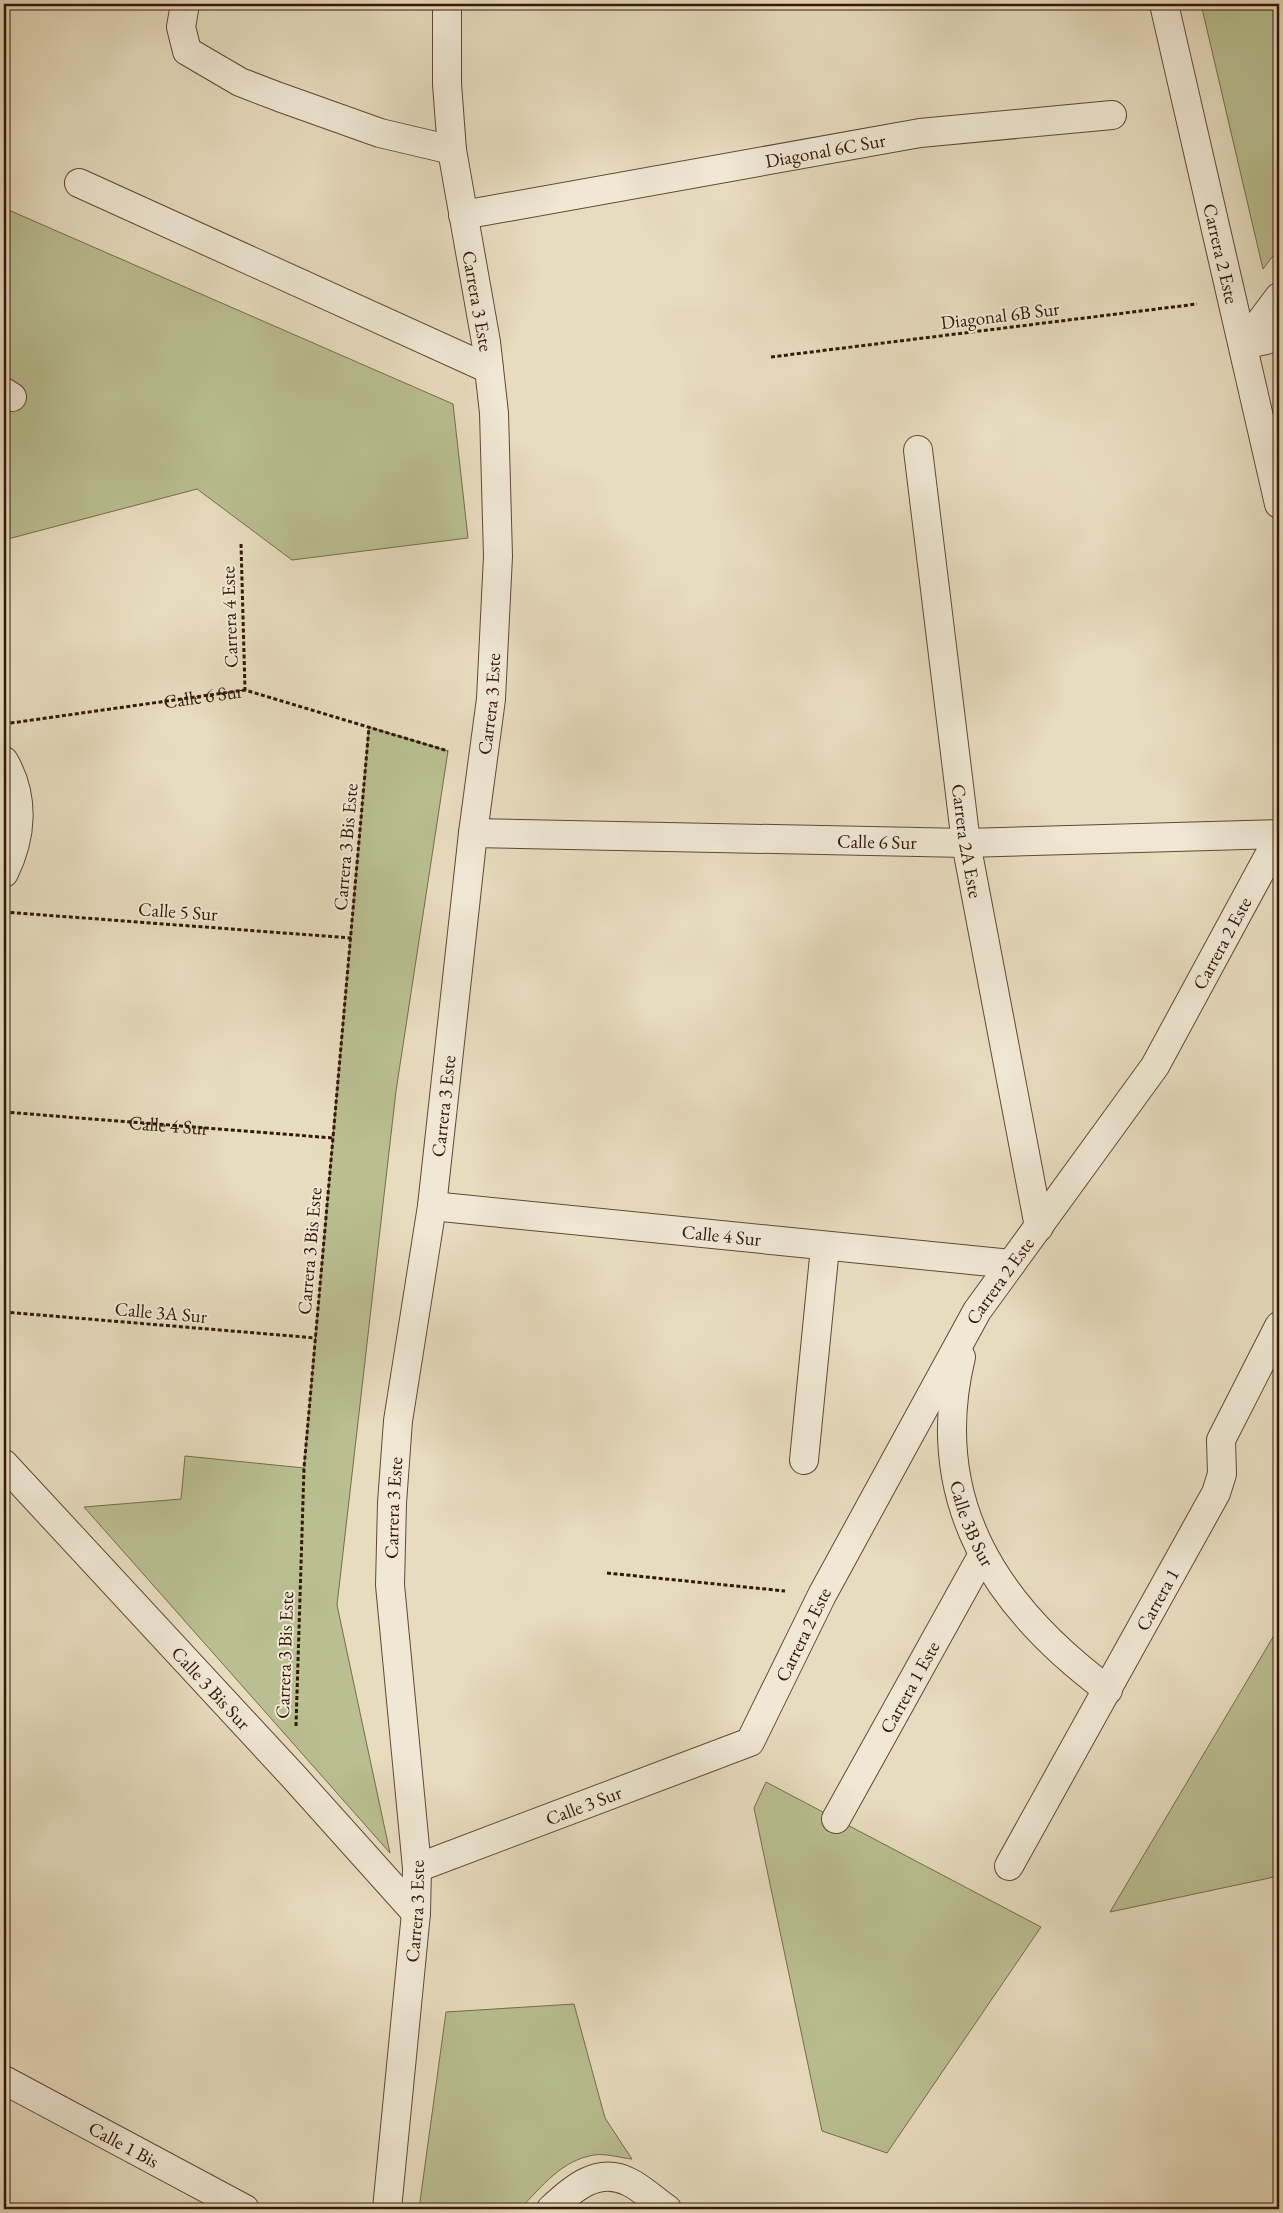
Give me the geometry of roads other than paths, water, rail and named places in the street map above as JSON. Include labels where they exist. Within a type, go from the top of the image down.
[{"type":"street","points":[[185,4],[181,27],[187,51],[240,82],[380,133],[452,150]]},
{"type":"street","name":"Carrera 3 Este","points":[[387,2209],[416,1913],[417,1868],[390,1585],[392,1503],[398,1421],[432,1206],[473,833],[491,698],[498,556],[496,466],[489,369],[452,150],[447,84],[447,4]]},
{"type":"street","name":"Carrera 2 Este","points":[[1164,4],[1279,504]]},
{"type":"street","name":"Diagonal 6C Sur","points":[[463,215],[920,133],[1112,115]]},
{"type":"street","points":[[79,183],[489,369]]},
{"type":"street","points":[[1243,344],[1279,296]]},
{"type":"street","points":[[1243,344],[1279,337]]},
{"type":"street","name":"Carrera 2A Este","points":[[918,450],[966,843],[1039,1227]]},
{"type":"street","points":[[4,873],[11,858],[20,821],[9,772]]},
{"type":"street","name":"Calle 6 Sur","points":[[473,833],[966,843],[1279,835]]},
{"type":"street","name":"Carrera 2 Este","points":[[750,1742],[822,1595],[977,1311],[1155,1066],[1279,835]]},
{"type":"street","name":"Calle 4 Sur","points":[[432,1206],[1011,1264]]},
{"type":"street","points":[[804,1460],[825,1246]]},
{"type":"street","name":"Calle 3B Sur","points":[[977,1311],[964,1343],[956,1377],[952,1411],[952,1445],[957,1480],[965,1513],[983,1554],[1019,1608],[1044,1637],[1071,1663],[1108,1690]]},
{"type":"street","name":"Carrera 1","points":[[1009,1866],[1216,1493],[1222,1474],[1221,1440],[1279,1326]]},
{"type":"street","name":"Calle 3 Bis Sur","points":[[4,1464],[294,1777],[416,1913]]},
{"type":"street","name":"Carrera 1 Este","points":[[836,1819],[983,1554]]},
{"type":"street","name":"Calle 3 Sur","points":[[417,1868],[750,1742]]},
{"type":"street","name":"Calle 1 Bis","points":[[4,2080],[245,2209]]},
{"type":"street","points":[[551,2209],[582,2183],[597,2178],[613,2177],[629,2181],[667,2209]]}]
